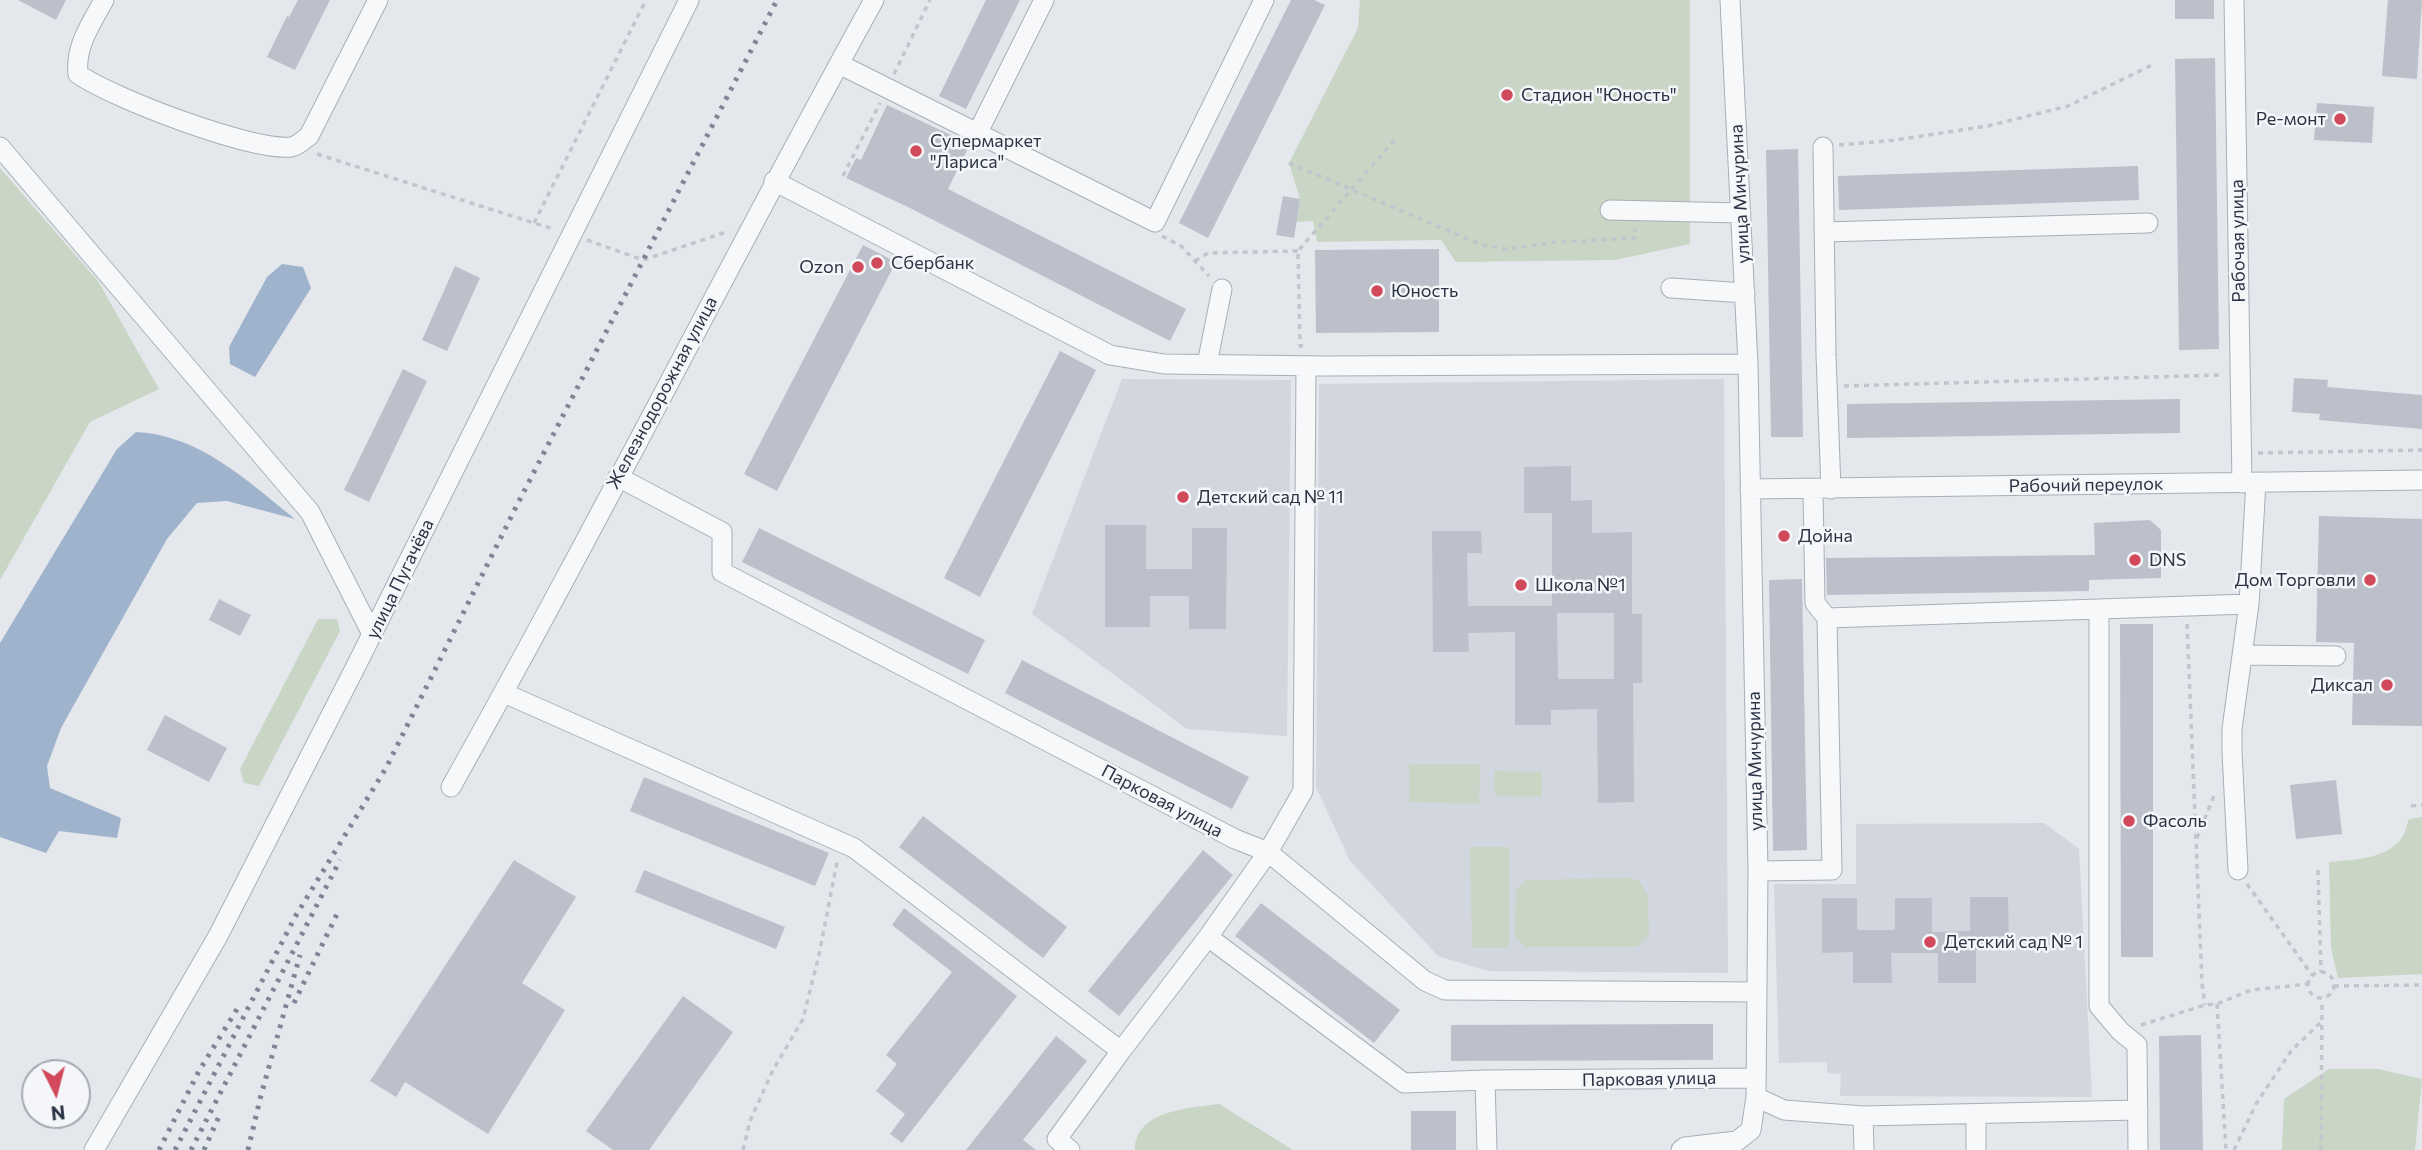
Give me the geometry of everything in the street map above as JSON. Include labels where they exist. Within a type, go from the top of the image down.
[{"type":"street","points":[[104,0],[82,41],[77,59],[78,74],[94,85],[198,127],[275,147],[302,141],[378,0]]},
{"type":"street","name":"улица Пугачёва","points":[[94,1150],[218,936],[689,0]]},
{"type":"street","name":"Железнодорожная улица","points":[[451,787],[774,181],[874,0]]},
{"type":"street","points":[[977,134],[1044,0]]},
{"type":"street","points":[[839,64],[1155,222],[1264,0]]},
{"type":"street","name":"улица Мичурина","points":[[1681,1150],[1685,1147],[1737,1141],[1751,1130],[1756,1087],[1758,871],[1748,364],[1730,0]]},
{"type":"street","name":"Рабочая улица","points":[[2234,0],[2242,453],[2249,482],[2249,604],[2232,752],[2238,870]]},
{"type":"street","points":[[0,147],[310,512],[372,634]]},
{"type":"street","points":[[1758,871],[1832,870],[1827,618],[1815,603],[1827,387],[1824,147]]},
{"type":"street","points":[[774,181],[1110,355],[1164,364],[1748,364]]},
{"type":"street","points":[[1610,211],[1741,213]]},
{"type":"street","points":[[1825,232],[2148,223]]},
{"type":"street","points":[[1671,288],[1745,293]]},
{"type":"street","points":[[1207,364],[1222,289]]},
{"type":"street","points":[[1070,1150],[1057,1139],[1208,937],[1268,852],[1303,792],[1306,366]]},
{"type":"street","name":"Парковая улица","points":[[618,477],[722,532],[722,572],[1235,839],[1268,852],[1425,981],[1445,990],[1757,992]]},
{"type":"street","name":"Рабочий переулок","points":[[1750,489],[2422,480]]},
{"type":"street","points":[[1827,618],[2249,604]]},
{"type":"street","points":[[2099,609],[2099,1006],[2120,1031],[2137,1045],[2138,1150]]},
{"type":"street","points":[[2242,655],[2336,656]]},
{"type":"street","points":[[504,692],[854,848],[1121,1051]]},
{"type":"street","name":"Парковая улица","points":[[1208,937],[1404,1083],[1485,1080],[1756,1087]]},
{"type":"street","points":[[1485,1080],[1486,1150]]},
{"type":"street","points":[[1756,1087],[1784,1110],[1863,1116],[2138,1110]]},
{"type":"street","points":[[1976,1115],[1976,1150]]},
{"type":"street","points":[[1863,1116],[1864,1150]]},
{"type":"path","points":[[534,223],[646,0]]},
{"type":"path","points":[[1824,147],[1909,138],[1988,125],[2055,110],[2154,64]]},
{"type":"path","points":[[1312,347],[1300,346],[1298,251],[1397,136]]},
{"type":"path","points":[[302,141],[643,260],[752,223]]},
{"type":"path","points":[[1289,163],[1482,245],[1507,249],[1557,242],[1635,238],[1636,211]]},
{"type":"path","points":[[1195,261],[1208,253],[1298,251]]},
{"type":"path","points":[[1827,387],[2241,374]]},
{"type":"path","points":[[2242,453],[2422,450]]},
{"type":"path","points":[[2187,607],[2205,1005]]},
{"type":"path","points":[[2411,806],[2422,805]]},
{"type":"path","points":[[743,1150],[750,1121],[773,1070],[803,1019],[819,956],[841,842]]},
{"type":"path","points":[[2238,870],[2312,975]]},
{"type":"path","points":[[2318,870],[2321,972]]},
{"type":"path","points":[[2321,972],[2331,976],[2334,986],[2330,996],[2322,1000],[2311,994],[2308,984],[2312,975],[2321,972]]},
{"type":"path","points":[[2120,1031],[2205,1005],[2217,1004],[2251,990],[2308,984]]},
{"type":"path","points":[[2334,986],[2422,985]]},
{"type":"path","points":[[2321,1150],[2322,1000]]},
{"type":"path","points":[[2217,1004],[2226,1150]]},
{"type":"path","points":[[2234,1150],[2256,1104],[2291,1051],[2320,1023]]},
{"type":"shaded area","name":"Детский сад № 11","points":[[1122,379],[1291,380],[1287,736],[1187,729],[1032,614]]},
{"type":"shaded area","name":"Школа №1","points":[[1724,379],[1728,973],[1488,971],[1438,956],[1350,861],[1316,787],[1319,384]]},
{"type":"shaded area","name":"Детский сад № 1","points":[[2044,823],[2079,849],[2092,1097],[1840,1096],[1841,1074],[1827,1073],[1827,1062],[1779,1063],[1774,884],[1856,884],[1856,824]]},
{"type":"green space","name":"Стадион \"Юность\"","points":[[1360,0],[1690,0],[1690,244],[1615,260],[1456,262],[1441,240],[1317,242],[1313,221],[1296,222],[1300,199],[1289,163],[1358,28]]},
{"type":"green space","points":[[0,168],[98,281],[159,389],[90,422],[0,580]]},
{"type":"green space","points":[[318,619],[337,619],[340,631],[259,786],[244,783],[240,769]]},
{"type":"green space","points":[[1409,764],[1480,764],[1479,804],[1409,802]]},
{"type":"green space","points":[[1494,771],[1542,772],[1542,797],[1495,796]]},
{"type":"green space","points":[[2422,817],[2422,974],[2338,978],[2331,948],[2329,862],[2380,854],[2397,844],[2409,819]]},
{"type":"green space","points":[[1470,847],[1509,847],[1509,948],[1472,948]]},
{"type":"green space","points":[[1631,878],[1639,881],[1648,896],[1649,932],[1646,939],[1636,947],[1526,947],[1518,941],[1515,934],[1516,889],[1527,880]]},
{"type":"green space","points":[[2329,1069],[2378,1069],[2422,1079],[2415,1150],[2282,1150],[2284,1099]]},
{"type":"green space","points":[[1219,1104],[1293,1150],[1135,1150],[1137,1137],[1144,1126],[1154,1119],[1180,1110]]},
{"type":"water","points":[[282,264],[303,267],[311,288],[255,377],[230,364],[229,347],[267,277]]},
{"type":"water","points":[[136,432],[159,435],[202,451],[222,462],[295,519],[227,501],[197,503],[167,539],[61,728],[47,766],[50,788],[121,818],[117,838],[59,831],[46,853],[0,837],[0,643],[117,449]]},
{"type":"building","points":[[18,0],[66,0],[56,20]]},
{"type":"building","points":[[298,0],[330,0],[295,70],[267,57]]},
{"type":"building","points":[[986,0],[1020,0],[966,109],[939,96]]},
{"type":"building","points":[[1291,0],[1314,0],[1325,5],[1208,238],[1179,223]]},
{"type":"building","points":[[2175,0],[2214,0],[2214,19],[2175,19]]},
{"type":"building","points":[[2388,0],[2422,0],[2417,79],[2382,76]]},
{"type":"building","points":[[2215,58],[2219,349],[2179,350],[2175,59]]},
{"type":"building","points":[[2317,103],[2374,107],[2372,143],[2314,140]]},
{"type":"building","points":[[887,105],[970,144],[948,189],[1186,309],[1170,341],[846,178],[856,158],[861,160]]},
{"type":"building","points":[[1798,149],[1803,437],[1771,437],[1766,150]]},
{"type":"building","points":[[2138,166],[2139,200],[1839,210],[1838,176]]},
{"type":"building","points":[[1283,196],[1300,199],[1294,238],[1276,235]]},
{"type":"building","points":[[863,245],[896,262],[777,491],[744,474]]},
{"type":"building","name":"Юность","points":[[1439,249],[1439,332],[1316,333],[1315,250]]},
{"type":"building","points":[[455,266],[480,278],[447,351],[422,340]]},
{"type":"building","points":[[1060,351],[1096,370],[980,597],[944,578]]},
{"type":"building","points":[[403,369],[427,381],[369,502],[344,490]]},
{"type":"building","points":[[2294,378],[2328,380],[2327,387],[2422,395],[2422,429],[2319,420],[2320,414],[2292,412]]},
{"type":"building","points":[[2180,399],[2180,433],[1847,438],[1847,404]]},
{"type":"building","points":[[1571,466],[1571,501],[1592,500],[1592,533],[1632,532],[1632,614],[1642,614],[1642,683],[1633,683],[1634,802],[1598,803],[1597,709],[1551,710],[1551,725],[1515,725],[1515,632],[1468,633],[1469,652],[1433,652],[1432,531],[1481,531],[1482,553],[1467,553],[1468,606],[1552,606],[1552,513],[1524,513],[1524,467]],"holes":[[[1557,613],[1614,613],[1614,679],[1558,679]]]},
{"type":"building","name":"Дом Торговли","points":[[2319,516],[2422,519],[2422,726],[2352,725],[2354,643],[2316,642]]},
{"type":"building","points":[[2150,520],[2161,530],[2161,578],[2089,580],[2089,591],[1827,595],[1826,558],[2095,555],[2094,523]]},
{"type":"building","points":[[1105,525],[1146,525],[1146,569],[1192,569],[1192,528],[1227,528],[1226,629],[1189,629],[1189,596],[1150,596],[1150,627],[1105,627]]},
{"type":"building","points":[[759,528],[985,640],[968,674],[742,562]]},
{"type":"building","points":[[1802,579],[1807,850],[1773,851],[1769,580]]},
{"type":"building","points":[[219,599],[251,615],[240,636],[209,620]]},
{"type":"building","points":[[2120,624],[2153,624],[2153,957],[2121,957]]},
{"type":"building","points":[[1022,660],[1249,777],[1232,809],[1005,693]]},
{"type":"building","points":[[165,715],[227,748],[209,782],[147,750]]},
{"type":"building","points":[[644,777],[829,853],[815,886],[630,811]]},
{"type":"building","points":[[2336,780],[2342,834],[2296,839],[2290,785]]},
{"type":"building","points":[[923,816],[1067,927],[1043,958],[899,847]]},
{"type":"building","points":[[1203,850],[1233,875],[1119,1016],[1088,991]]},
{"type":"building","points":[[514,860],[576,897],[522,983],[565,1010],[488,1134],[405,1082],[396,1097],[370,1081]]},
{"type":"building","points":[[644,870],[785,927],[776,949],[635,892]]},
{"type":"building","points":[[1970,897],[2008,897],[2009,950],[1976,950],[1976,983],[1938,983],[1938,953],[1891,953],[1892,983],[1853,983],[1853,952],[1822,953],[1822,898],[1857,898],[1857,930],[1895,930],[1895,898],[1932,898],[1932,932],[1970,931]]},
{"type":"building","points":[[1261,903],[1400,1010],[1374,1043],[1235,936]]},
{"type":"building","points":[[904,908],[1017,996],[902,1143],[890,1134],[905,1114],[876,1091],[897,1064],[886,1055],[952,972],[892,925]]},
{"type":"building","points":[[683,996],[733,1032],[649,1150],[613,1150],[586,1131]]},
{"type":"building","points":[[1713,1024],[1713,1060],[1451,1061],[1451,1025]]},
{"type":"building","points":[[2201,1035],[2203,1150],[2160,1150],[2159,1036]]},
{"type":"building","points":[[1056,1036],[1087,1061],[1023,1140],[1036,1150],[966,1150]]},
{"type":"building","points":[[1411,1111],[1456,1111],[1456,1150],[1411,1150]]},
{"type":"railway","points":[[175,1150],[295,917],[386,768],[517,505],[777,0]]},
{"type":"railway","points":[[191,1150],[340,860]]},
{"type":"railway","points":[[294,1003],[338,912]]},
{"type":"railway","points":[[248,1150],[300,955]]},
{"type":"railway","points":[[159,1150],[199,1071],[239,1006]]},
{"type":"railway","points":[[204,1150],[221,1112]]},
{"type":"place","name":"Стадион \"Юность\"","points":[[1507,95]]},
{"type":"place","name":"Ре-монт","points":[[2340,119]]},
{"type":"place","name":"Супермаркет \"Лариса\"","points":[[916,151]]},
{"type":"place","name":"Сбербанк","points":[[877,263]]},
{"type":"place","name":"Ozon","points":[[858,267]]},
{"type":"place","name":"Юность","points":[[1377,291]]},
{"type":"place","name":"Детский сад № 11","points":[[1183,497]]},
{"type":"place","name":"Дойна","points":[[1784,536]]},
{"type":"place","name":"DNS","points":[[2135,560]]},
{"type":"place","name":"Дом Торговли","points":[[2370,580]]},
{"type":"place","name":"Школа №1","points":[[1521,585]]},
{"type":"place","name":"Диксал","points":[[2387,685]]},
{"type":"place","name":"Фасоль","points":[[2129,821]]},
{"type":"place","name":"Детский сад № 1","points":[[1930,942]]}]
